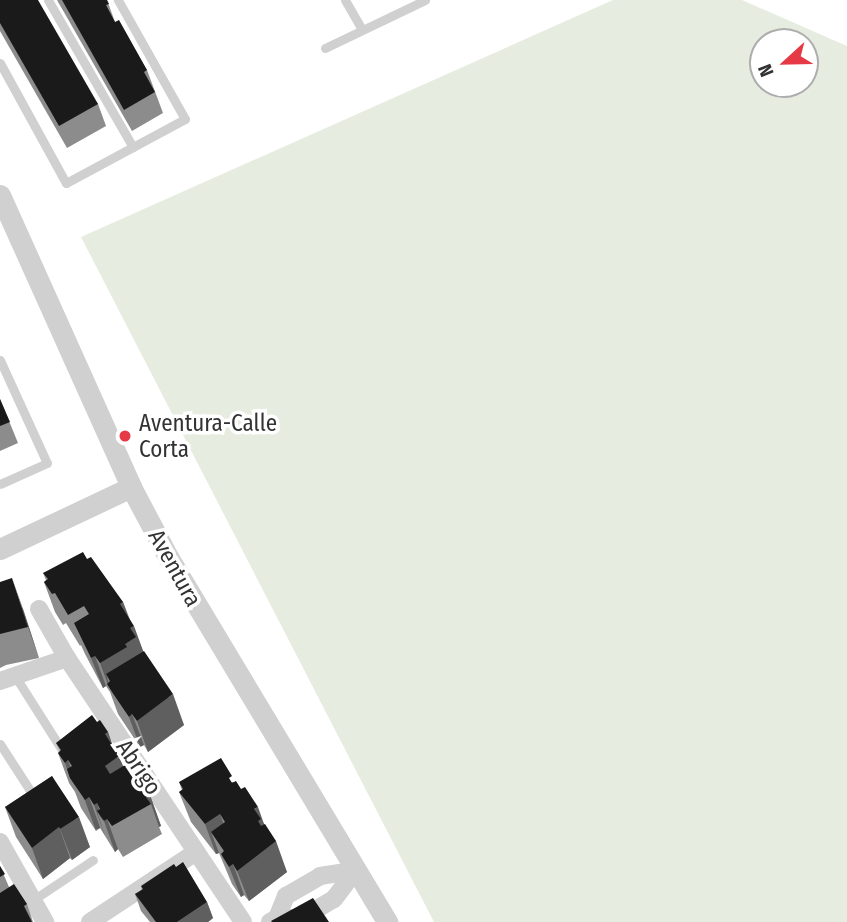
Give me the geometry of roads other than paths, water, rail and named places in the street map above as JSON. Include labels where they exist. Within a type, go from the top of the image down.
[{"type":"street","name":"Aventura","points":[[0,195],[5,220],[131,487],[212,633],[387,922]]},
{"type":"street","points":[[0,549],[131,487]]},
{"type":"street","name":"Abrigo","points":[[39,609],[67,658],[243,922]]},
{"type":"street","points":[[8,678],[67,658]]},
{"type":"street","points":[[0,842],[46,922]]},
{"type":"street","points":[[90,922],[196,852]]},
{"type":"street","points":[[274,920],[286,896],[320,876],[356,870]]},
{"type":"street","points":[[274,920],[302,918],[334,899],[356,870]]},
{"type":"lane","points":[[48,0],[132,147]]},
{"type":"lane","points":[[0,63],[66,183],[185,119],[118,0]]},
{"type":"lane","points":[[345,0],[362,30]]},
{"type":"lane","points":[[325,48],[425,0]]},
{"type":"lane","points":[[0,360],[47,463],[0,484]]},
{"type":"lane","points":[[8,678],[62,750]]},
{"type":"lane","points":[[0,744],[35,798]]},
{"type":"lane","points":[[33,900],[93,860]]},
{"type":"place","name":"Aventura-Calle Corta","points":[[125,436]]}]
